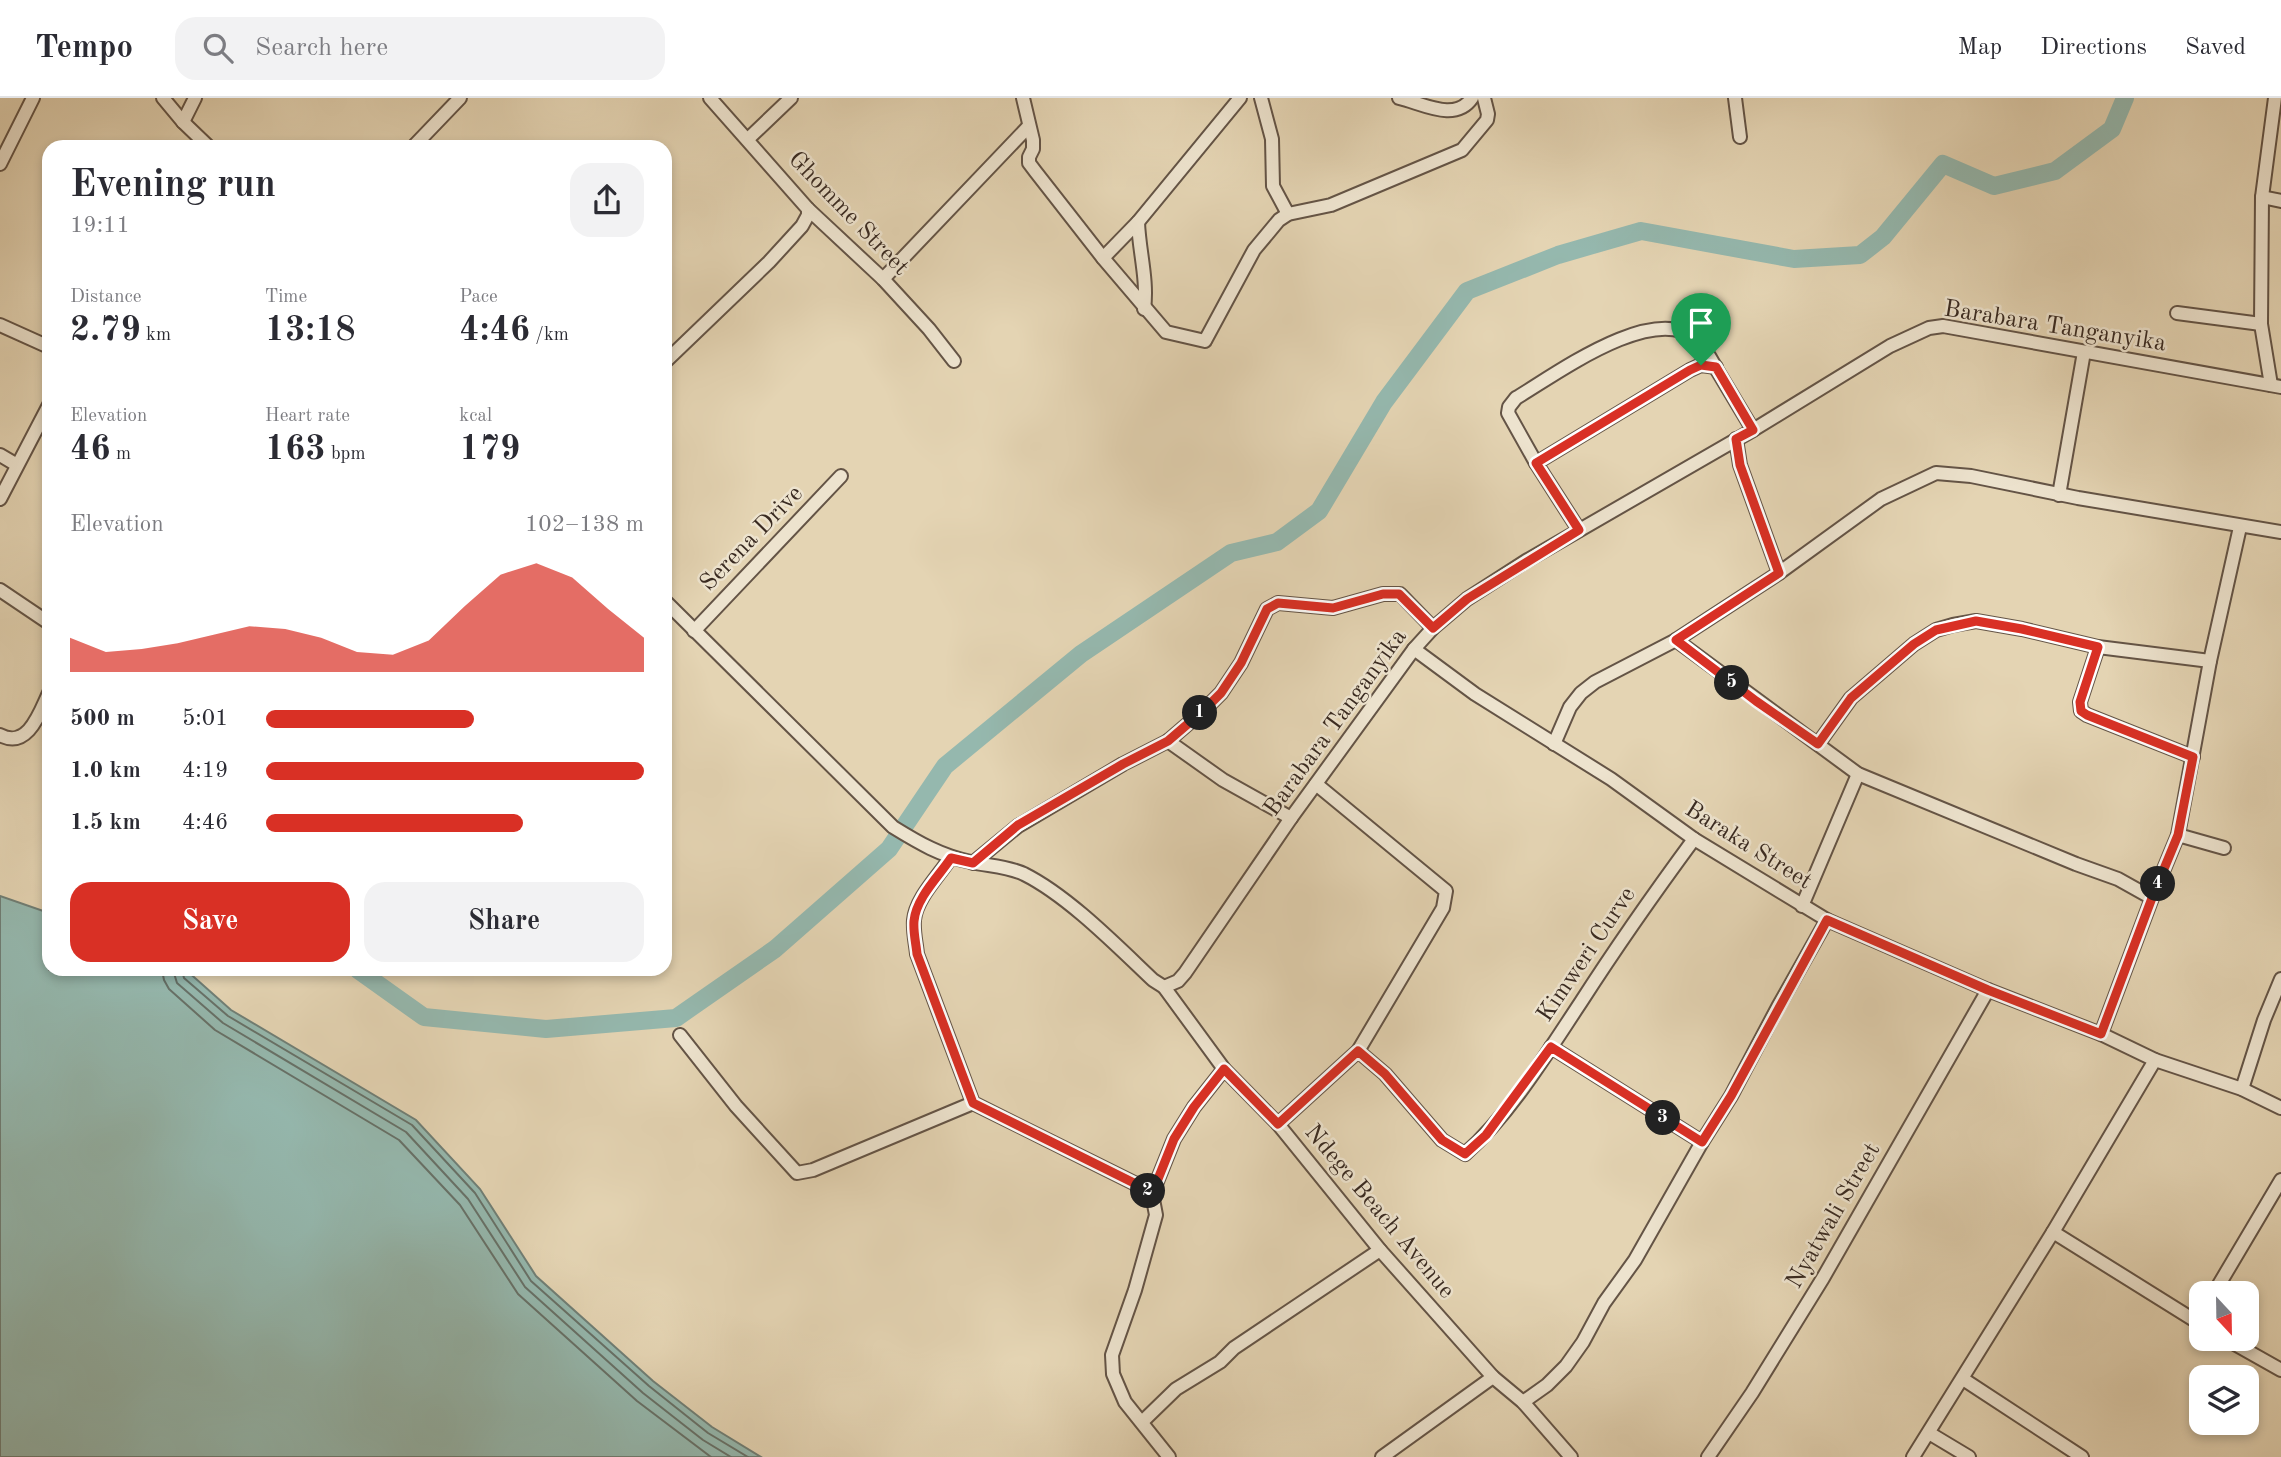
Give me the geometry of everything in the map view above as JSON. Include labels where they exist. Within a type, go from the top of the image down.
[{"type":"street","points":[[0,164],[33,98]]},
{"type":"street","points":[[163,98],[200,140]]},
{"type":"street","points":[[183,122],[195,98]]},
{"type":"street","points":[[420,140],[460,98]]},
{"type":"street","name":"Ghomme Street","points":[[710,98],[808,209],[883,279],[954,361]]},
{"type":"street","points":[[748,139],[791,98]]},
{"type":"street","points":[[1023,98],[1033,140],[1030,163],[1144,309],[1166,332],[1205,340],[1254,250],[1279,220],[1288,214],[1331,205],[1462,150],[1487,120],[1484,98]]},
{"type":"street","points":[[1103,258],[1138,222],[1240,98]]},
{"type":"street","points":[[1261,98],[1272,139],[1273,186],[1288,214]]},
{"type":"street","points":[[1399,98],[1453,111],[1464,107],[1472,98]]},
{"type":"street","points":[[1735,98],[1740,137]]},
{"type":"street","points":[[2275,98],[2262,197],[2261,324],[2276,386]]},
{"type":"street","points":[[883,279],[1030,126]]},
{"type":"street","points":[[2262,197],[2281,201]]},
{"type":"street","points":[[672,355],[778,253],[802,226],[808,209]]},
{"type":"street","points":[[1138,222],[1146,295],[1144,309]]},
{"type":"street","points":[[2178,313],[2261,324]]},
{"type":"street","points":[[0,324],[42,344]]},
{"type":"street","name":"Barabara Tanganyika","points":[[1164,987],[1178,981],[1185,973],[1291,818],[1433,628],[1467,599],[1890,346],[1929,328],[1943,326],[2276,386]]},
{"type":"street","points":[[1579,530],[1508,413],[1516,398],[1599,349],[1652,329],[1675,329],[1691,335],[1699,341],[1716,367],[1753,430]]},
{"type":"street","points":[[2059,495],[2084,352]]},
{"type":"street","points":[[1536,463],[1690,370],[1701,365],[1716,367]]},
{"type":"street","points":[[0,499],[42,418]]},
{"type":"street","points":[[1736,439],[1740,465],[1779,573]]},
{"type":"street","points":[[0,455],[17,465]]},
{"type":"street","points":[[1554,744],[1570,707],[1581,693],[1595,682],[1676,640],[1779,573],[1881,499],[1936,473],[1971,476],[2059,495],[2281,533]]},
{"type":"street","name":"Serena Drive","points":[[694,631],[841,476]]},
{"type":"street","points":[[2101,1034],[2178,835],[2210,662],[2240,527]]},
{"type":"street","points":[[0,590],[42,618]]},
{"type":"street","points":[[973,863],[1018,825],[1168,741],[1221,693],[1241,663],[1267,609],[1278,603],[1333,608],[1383,594],[1399,594],[1433,628]]},
{"type":"street","name":"Ndege Beach Avenue","points":[[672,608],[893,827],[930,850],[973,863],[1001,866],[1054,892],[1164,987],[1224,1069],[1278,1124],[1380,1250],[1493,1377],[1524,1402],[1571,1457]]},
{"type":"street","points":[[1818,744],[1851,698],[1914,644],[1936,630],[1976,621],[2098,647],[2210,662]]},
{"type":"street","points":[[1676,640],[1858,774],[2118,879],[2152,898]]},
{"type":"street","points":[[2098,647],[2080,702],[2081,711],[2193,757]]},
{"type":"street","name":"Baraka Street","points":[[1415,649],[1475,694],[1611,779],[1694,839],[1827,920],[1988,990],[2101,1034],[2155,1060],[2242,1089],[2281,1108]]},
{"type":"street","points":[[0,735],[7,739],[16,739],[26,733],[42,705]]},
{"type":"street","points":[[1168,741],[1223,780],[1291,818]]},
{"type":"street","points":[[1802,906],[1858,774]]},
{"type":"street","points":[[1278,1124],[1358,1051],[1443,908],[1446,891],[1316,784]]},
{"type":"street","points":[[2178,835],[2224,848]]},
{"type":"street","name":"Kimweri Curve","points":[[1358,1051],[1385,1074],[1442,1140],[1465,1154],[1486,1135],[1551,1047],[1626,934],[1694,839]]},
{"type":"street","points":[[951,858],[921,901],[914,918],[914,931],[917,954],[973,1103],[1152,1194]]},
{"type":"street","points":[[1524,1402],[1566,1366],[1583,1342],[1604,1303],[1635,1260],[1731,1096],[1827,920]]},
{"type":"street","points":[[2242,1089],[2264,1020],[2281,979]]},
{"type":"street","name":"Nyatwali Street","points":[[1708,1457],[1752,1393],[1823,1278],[1988,990]]},
{"type":"street","points":[[680,1035],[736,1106],[797,1173],[813,1170],[973,1103]]},
{"type":"street","points":[[1551,1047],[1702,1142]]},
{"type":"street","points":[[1913,1457],[2053,1232],[2155,1060]]},
{"type":"street","points":[[1169,1457],[1119,1392],[1113,1374],[1112,1355],[1135,1290],[1156,1215],[1152,1194],[1174,1139],[1194,1107],[1224,1069]]},
{"type":"street","points":[[2221,1281],[2281,1180]]},
{"type":"street","points":[[2053,1232],[2189,1314]]},
{"type":"street","points":[[1142,1422],[1176,1389],[1220,1362],[1234,1348],[1380,1250]]},
{"type":"street","points":[[2247,1351],[2281,1370]]},
{"type":"street","points":[[1382,1457],[1493,1377]]},
{"type":"street","points":[[1963,1379],[2082,1457]]},
{"type":"street","points":[[1928,1433],[1969,1457]]},
{"type":"water","points":[[0,896],[42,911],[42,976],[193,976],[231,1010],[416,1120],[480,1189],[536,1276],[653,1381],[712,1427],[761,1457],[0,1457]]},
{"type":"waterway","points":[[366,976],[424,1017],[546,1029],[676,1018],[775,949],[889,849],[945,766],[1081,654],[1231,553],[1277,542],[1319,511],[1384,402],[1467,291],[1558,255],[1641,231],[1794,259],[1860,255],[1883,237],[1943,164],[1994,186],[2055,171],[2112,129],[2125,98]]},
{"type":"route","points":[[1701,365],[1716,367],[1753,430],[1736,439],[1740,465],[1779,573],[1676,640],[1818,744],[1851,698],[1914,644],[1936,630],[1976,621],[2022,629],[2098,647],[2080,702],[2081,711],[2193,757],[2178,835],[2101,1034],[1988,990],[1827,920],[1731,1096],[1702,1142],[1551,1047],[1486,1135],[1465,1154],[1442,1140],[1385,1074],[1358,1051],[1278,1124],[1224,1069],[1194,1107],[1174,1139],[1152,1194],[973,1103],[917,954],[914,931],[914,918],[921,901],[951,858],[973,863],[1018,825],[1168,741],[1221,693],[1241,663],[1267,609],[1278,603],[1333,608],[1383,594],[1399,594],[1433,628],[1467,599],[1579,530],[1536,463],[1701,365]]}]
